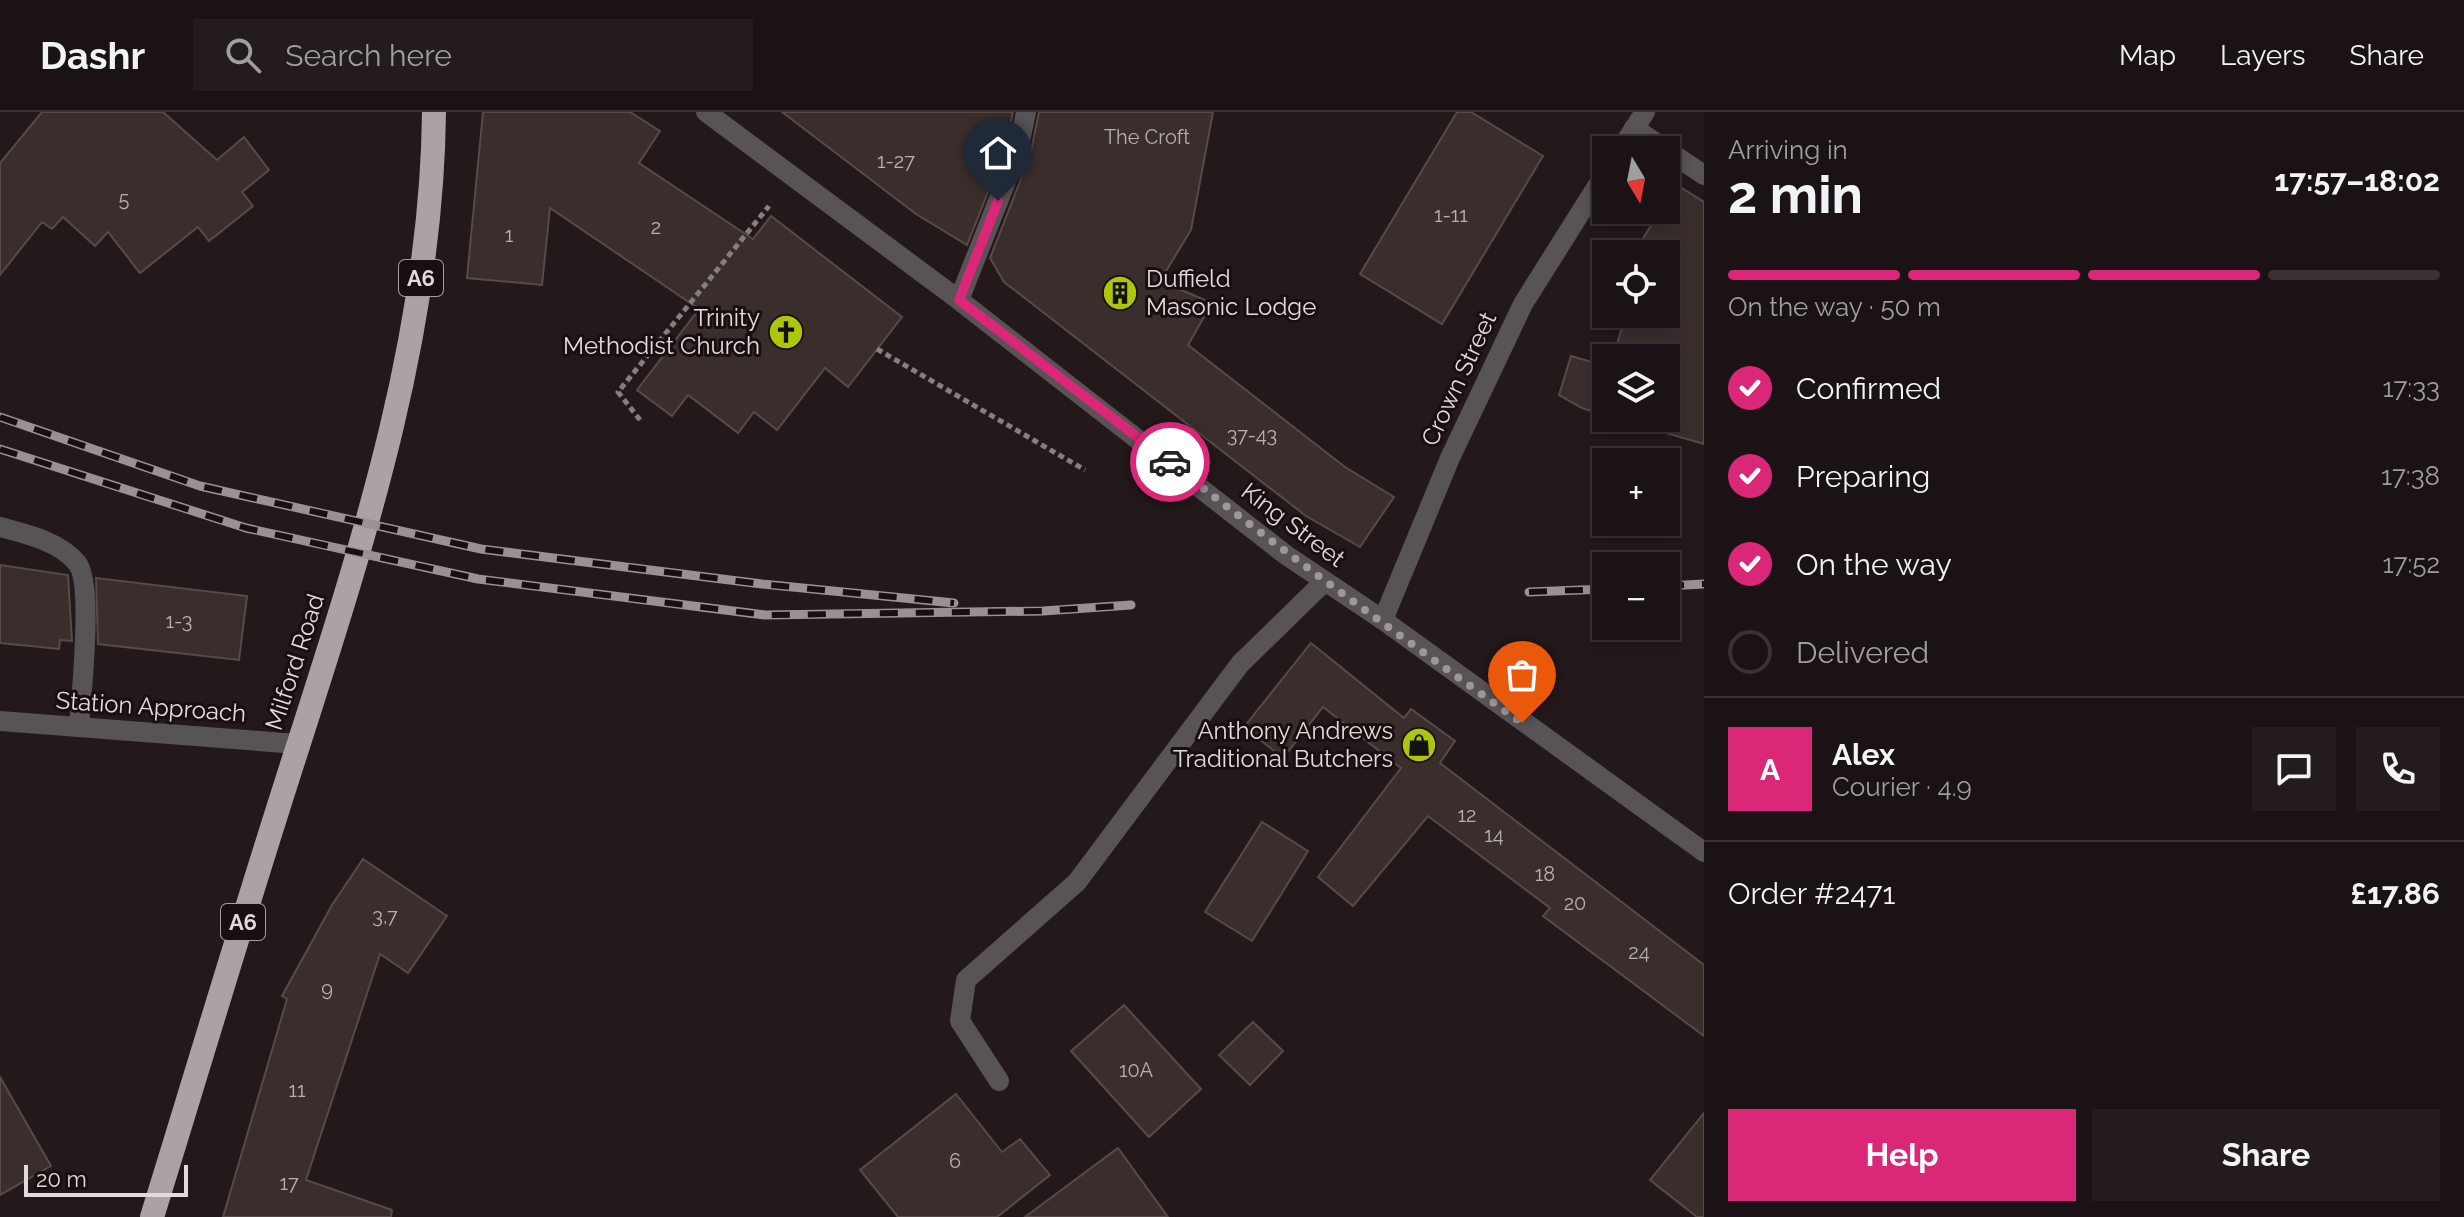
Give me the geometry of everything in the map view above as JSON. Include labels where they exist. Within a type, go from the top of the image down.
[{"type":"highway","name":"Milford Road","points":[[152,1217],[298,744],[337,628],[390,441],[419,297],[433,174],[434,112]]},
{"type":"street","name":"King Street","points":[[706,112],[959,300],[1324,582],[1383,620],[1704,852]]},
{"type":"street","points":[[959,300],[1018,151],[1026,112]]},
{"type":"street","points":[[1640,120],[1704,175]]},
{"type":"street","name":"Crown Street","points":[[1383,620],[1450,458],[1523,304],[1592,194]]},
{"type":"street","points":[[0,527],[45,540],[78,563],[86,594],[79,727]]},
{"type":"street","points":[[999,1081],[960,1021],[966,980],[1077,882],[1240,664],[1324,582]]},
{"type":"street","name":"Station Approach","points":[[0,721],[298,744]]},
{"type":"path","points":[[640,420],[618,392],[792,177]]},
{"type":"path","points":[[877,349],[1085,470]]},
{"type":"building","points":[[42,112],[163,112],[217,160],[244,137],[269,170],[242,192],[253,206],[209,241],[198,227],[140,273],[108,232],[95,246],[63,217],[52,229],[42,222],[0,275],[0,163]]},
{"type":"building","points":[[483,112],[630,112],[660,131],[639,163],[753,239],[771,216],[902,317],[848,387],[825,368],[777,430],[754,412],[738,433],[688,395],[672,416],[637,390],[699,309],[550,208],[542,285],[467,278]]},
{"type":"building","points":[[782,112],[1013,112],[1006,147],[967,245],[916,214]]},
{"type":"building","points":[[1039,112],[1213,112],[1191,230],[1160,281],[1212,303],[1188,345],[1345,467],[1394,497],[1360,547],[1306,516],[1004,282],[990,258],[1030,156]]},
{"type":"building","points":[[1457,112],[1471,112],[1543,156],[1442,324],[1360,274]]},
{"type":"building","points":[[1680,187],[1704,202],[1704,444],[1662,432],[1680,432],[1680,344],[1617,344],[1622,328],[1680,328],[1680,240],[1642,240],[1652,224],[1680,224]]},
{"type":"building","points":[[1571,356],[1592,362],[1592,411],[1559,395]]},
{"type":"building","points":[[0,565],[68,575],[72,641],[60,640],[59,649],[0,643]]},
{"type":"building","points":[[96,578],[247,596],[239,660],[98,644]]},
{"type":"building","points":[[1311,643],[1404,718],[1411,709],[1455,741],[1440,763],[1704,965],[1704,1036],[1543,916],[1550,908],[1428,816],[1353,906],[1318,877],[1401,768],[1323,707],[1283,758],[1244,727]]},
{"type":"building","points":[[1262,822],[1308,851],[1252,941],[1205,912]]},
{"type":"building","points":[[363,859],[447,916],[408,973],[380,954],[306,1180],[392,1210],[391,1217],[223,1217],[287,999],[282,996],[332,905]]},
{"type":"building","points":[[1124,1005],[1201,1089],[1149,1137],[1071,1051]]},
{"type":"building","points":[[1253,1022],[1283,1051],[1250,1085],[1219,1055]]},
{"type":"building","points":[[0,1077],[51,1166],[0,1195]]},
{"type":"building","points":[[956,1094],[1002,1152],[1020,1139],[1050,1175],[997,1217],[898,1217],[860,1170]]},
{"type":"building","points":[[1704,1113],[1704,1217],[1697,1217],[1650,1180]]},
{"type":"building","points":[[1118,1148],[1168,1217],[1025,1217]]},
{"type":"railway","points":[[0,417],[200,486],[481,549],[762,584],[954,603]]},
{"type":"railway","points":[[0,449],[246,528],[478,579],[765,615],[1043,611],[1131,605]]},
{"type":"railway","points":[[1680,585],[1704,584]]},
{"type":"railway","points":[[1529,592],[1592,590]]},
{"type":"way so far","points":[[1170,462],[1286,555],[1383,620],[1522,723]]},
{"type":"place","name":"Duffield Masonic Lodge","points":[[1120,293]]},
{"type":"place","name":"Trinity Methodist Church","points":[[786,332]]},
{"type":"place","name":"Anthony Andrews Traditional Butchers","points":[[1419,745]]},
{"type":"route","points":[[998,201],[959,300],[1170,462]]}]
